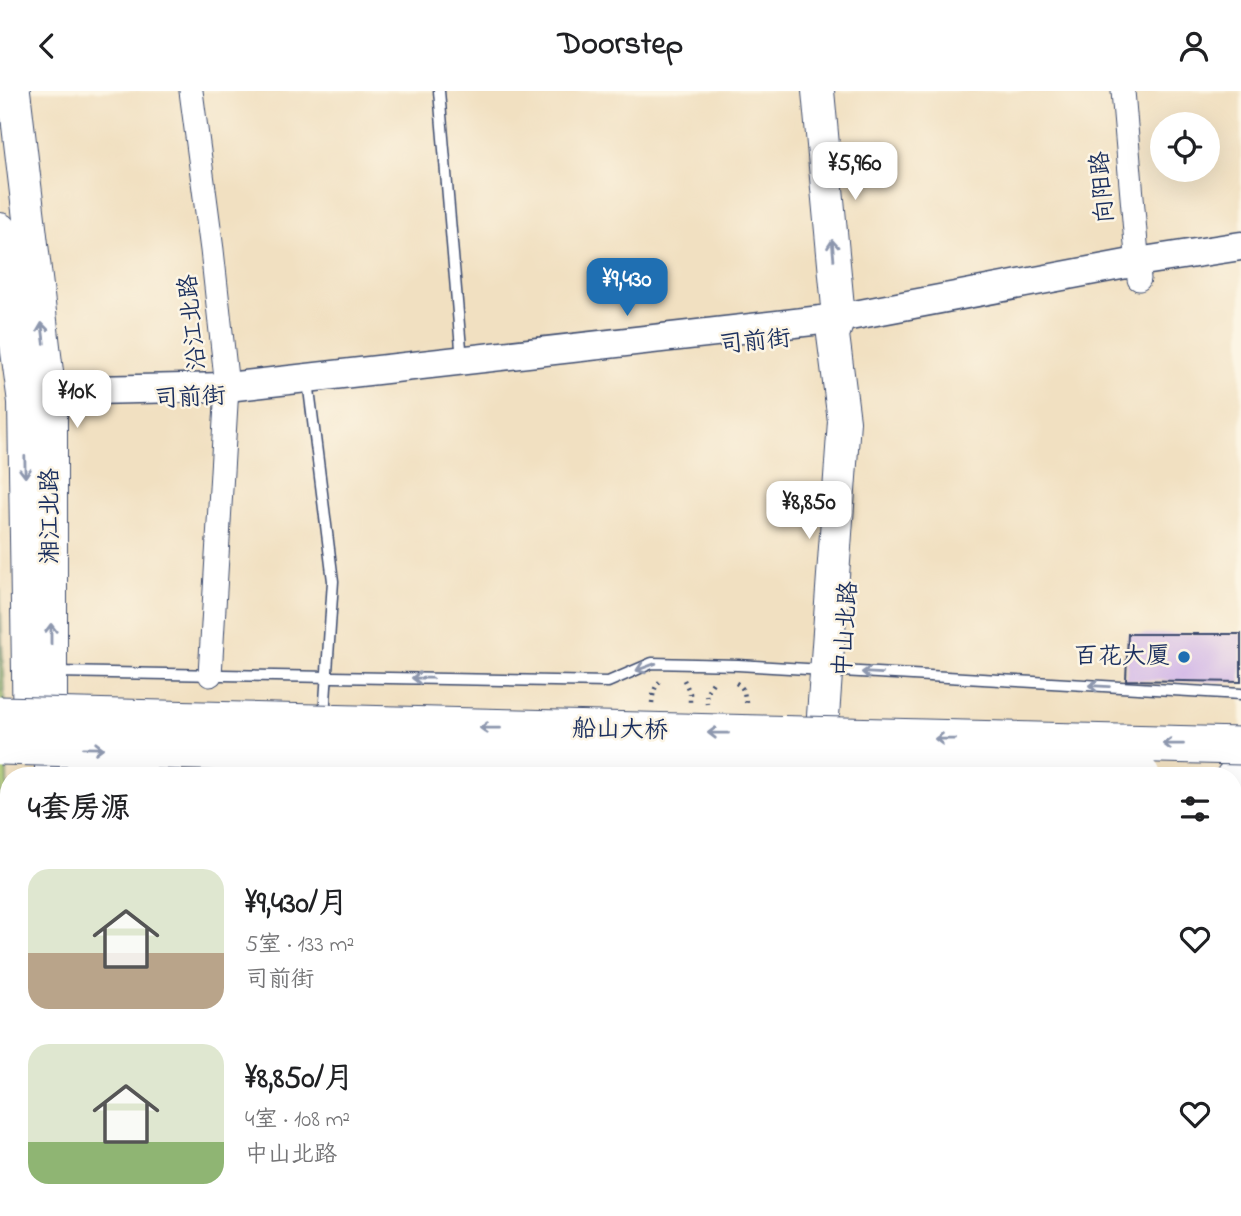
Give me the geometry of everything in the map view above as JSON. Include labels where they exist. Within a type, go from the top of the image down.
[{"type":"highway","name":"船山大桥","points":[[0,716],[1241,746]]},
{"type":"highway","name":"船山大桥","points":[[0,745],[837,767]]},
{"type":"main road","name":"湘江北路","points":[[13,91],[41,400],[39,671],[31,767]]},
{"type":"main road","name":"中山北路","points":[[818,91],[840,329],[861,425],[835,671],[820,767]]},
{"type":"main road","name":"湘江北路","points":[[0,229],[41,400]]},
{"type":"main road","name":"湘江北路","points":[[39,671],[50,767]]},
{"type":"main road","name":"中山北路","points":[[835,671],[837,767]]},
{"type":"street","name":"沿江北路","points":[[191,91],[227,393],[210,675]]},
{"type":"street","name":"向阳路","points":[[1123,91],[1138,271]]},
{"type":"street","name":"司前街","points":[[227,393],[840,329],[1138,271],[1241,246]]},
{"type":"street","name":"司前街","points":[[1138,271],[1241,262]]},
{"type":"street","name":"司前街","points":[[41,400],[309,389],[463,367]]},
{"type":"lane","points":[[439,91],[463,367]]},
{"type":"lane","points":[[309,389],[333,581],[321,763]]},
{"type":"lane","points":[[39,671],[608,682],[652,663],[738,665],[1241,694]]},
{"type":"path","points":[[676,677],[685,681],[690,693],[690,712]]},
{"type":"path","points":[[651,704],[658,683],[666,678]]},
{"type":"path","points":[[728,678],[740,685],[745,693],[746,704]]},
{"type":"path","points":[[707,713],[706,693],[713,681],[721,680]]},
{"type":"green space","points":[[0,588],[7,767],[0,767]]},
{"type":"building","name":"百花大厦","points":[[1128,634],[1241,634],[1241,682],[1126,680]]},
{"type":"place","name":"百花大厦","points":[[1184,657]]}]
